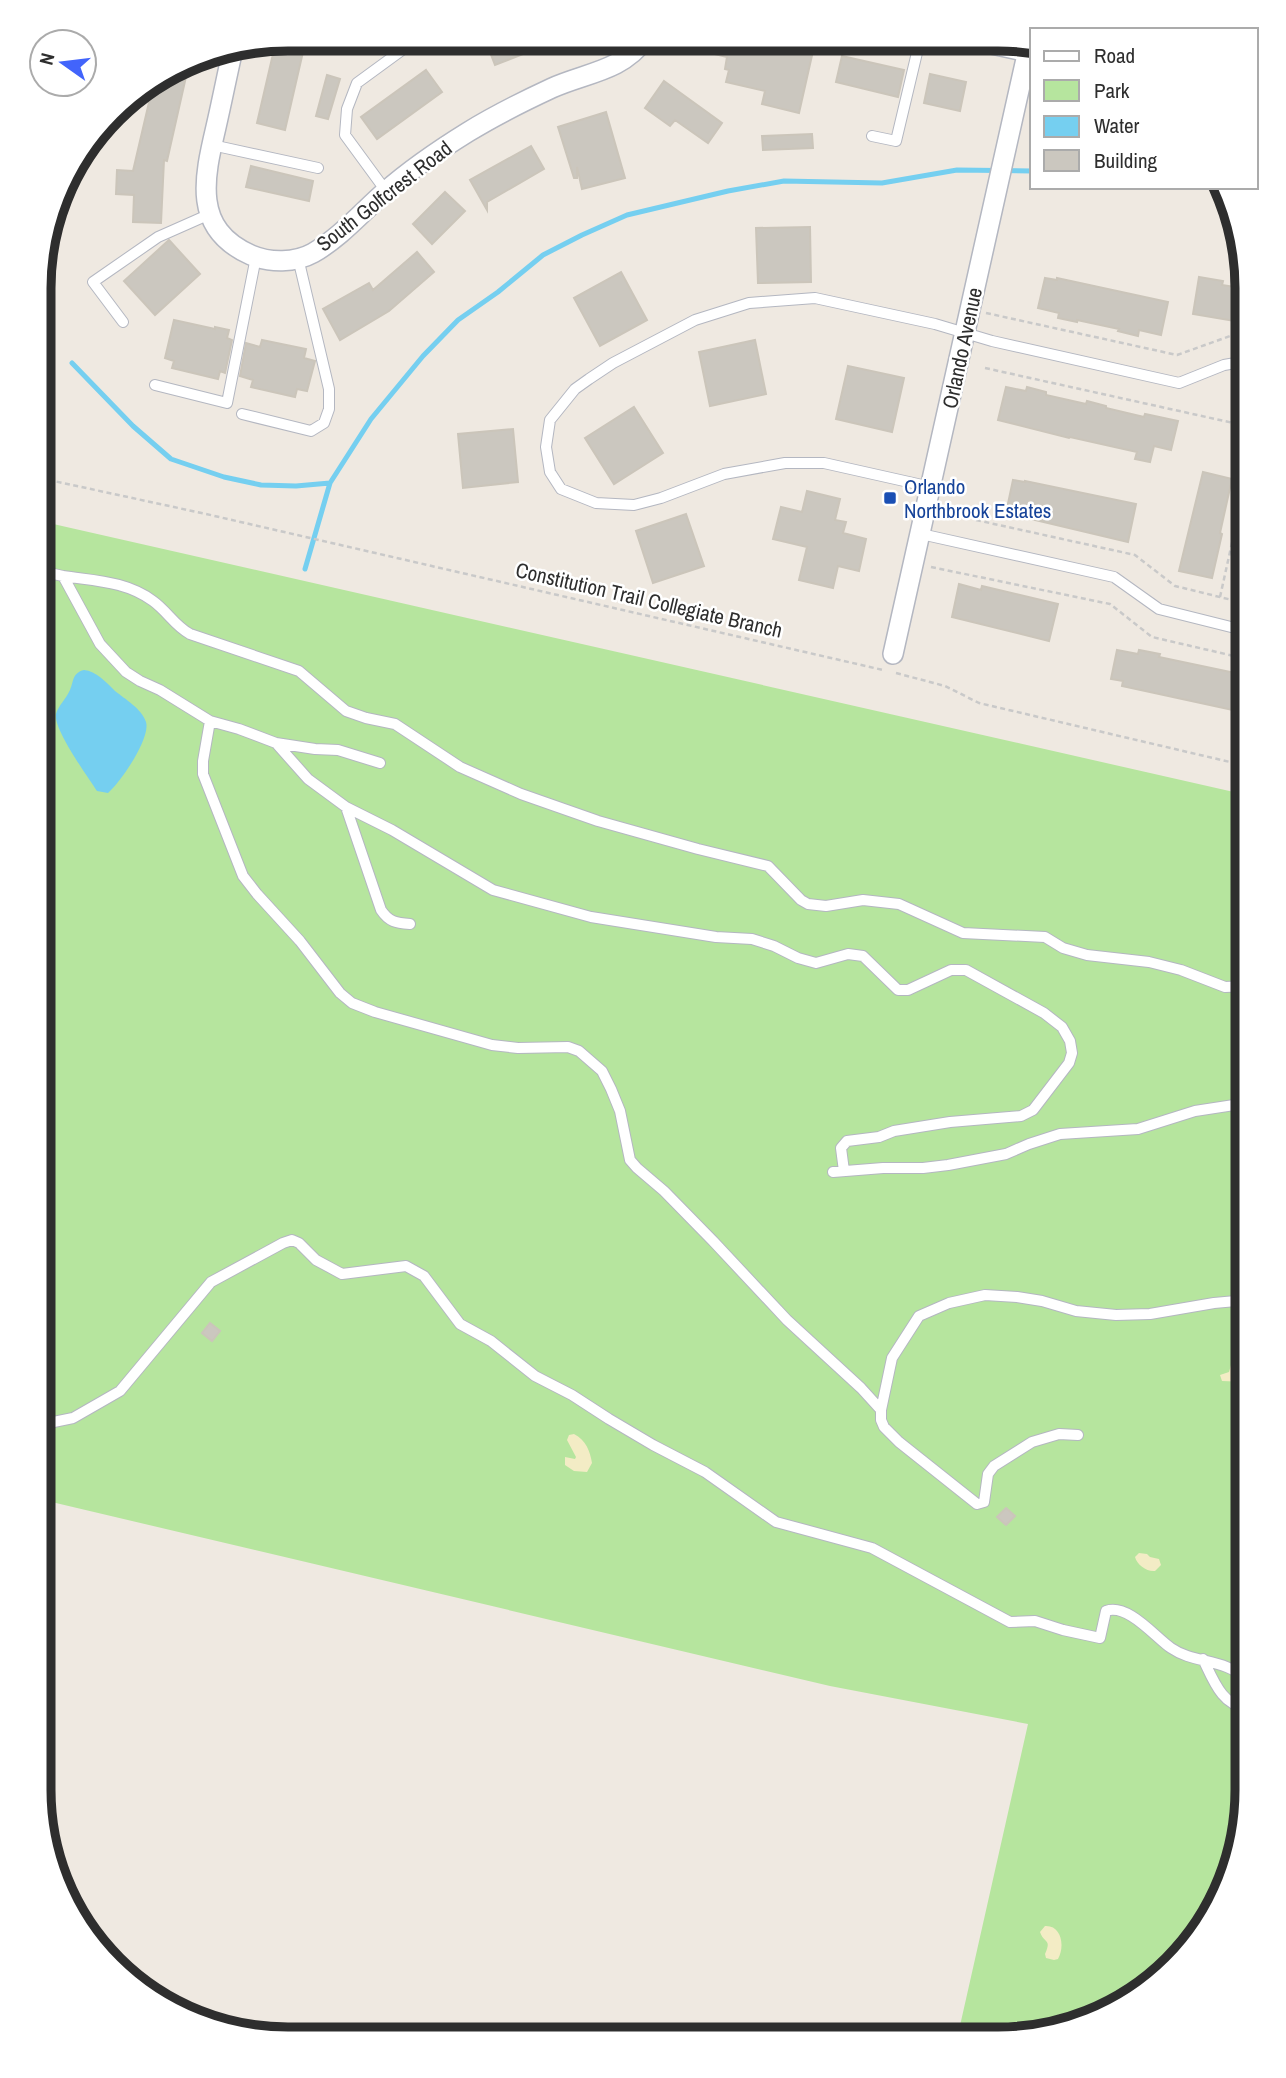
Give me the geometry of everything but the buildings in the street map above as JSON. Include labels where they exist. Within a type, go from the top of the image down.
[{"type":"street","name":"South Golfcrest Road","points":[[261,258],[282,261],[309,255],[343,231],[402,177],[471,130],[554,87],[611,68],[635,51]]},
{"type":"street","name":"Orlando Avenue","points":[[891,666],[1028,53]]},
{"type":"street","points":[[231,58],[205,179],[205,194],[210,214],[226,239],[237,248],[261,258]]},
{"type":"lane","points":[[386,191],[345,135],[347,109],[357,83],[401,51]]},
{"type":"lane","points":[[872,136],[896,141],[917,51]]},
{"type":"lane","points":[[212,145],[318,168]]},
{"type":"lane","points":[[123,323],[93,282],[158,237],[210,214]]},
{"type":"lane","points":[[155,385],[226,403],[261,258]]},
{"type":"lane","points":[[242,415],[311,431],[324,423],[329,389],[298,258]]},
{"type":"lane","points":[[931,486],[824,463],[785,463],[724,474],[661,498],[634,505],[596,503],[561,489],[550,472],[546,447],[551,420],[575,389],[613,363],[695,320],[748,303],[815,299],[936,324],[965,334],[1179,383],[1235,363]]},
{"type":"lane","points":[[921,534],[1114,577],[1159,609],[1235,628]]},
{"type":"lane","points":[[51,573],[111,582],[140,593],[167,612],[180,629],[299,671],[346,711],[395,724],[460,767],[521,794],[598,821],[768,866],[808,904],[826,906],[863,900],[899,904],[963,933],[1045,937],[1087,956],[1149,962],[1181,970],[1225,987],[1235,987]]},
{"type":"lane","points":[[63,576],[90,628],[108,654],[126,672],[140,681],[181,702],[206,719],[276,743],[338,750],[380,763]]},
{"type":"lane","points":[[206,719],[203,774],[243,876],[300,941],[340,993],[352,1003],[375,1012],[492,1045],[518,1048],[568,1047],[579,1051],[602,1071],[611,1089],[620,1111],[630,1160],[664,1191],[807,1340],[827,1355],[881,1410]]},
{"type":"lane","points":[[276,743],[308,779],[346,807],[392,830],[494,890],[591,917],[716,937],[752,939],[816,963],[848,954],[863,956],[898,990],[908,990],[951,970],[966,970],[1044,1013],[1062,1027],[1070,1041],[1072,1053],[1069,1063],[1033,1110],[1021,1116],[950,1122],[847,1141],[842,1148],[838,1172],[948,1165],[1006,1154],[1060,1135],[1138,1129],[1195,1111],[1235,1105]]},
{"type":"lane","points":[[346,807],[381,910],[387,919],[410,924]]},
{"type":"lane","points":[[51,1423],[73,1418],[120,1391],[211,1282],[292,1240],[299,1243],[316,1260],[342,1274],[406,1266],[424,1276],[460,1324],[491,1341],[535,1376],[705,1472],[776,1522],[873,1548],[1010,1622],[1035,1621],[1100,1638],[1106,1611],[1111,1609],[1126,1613],[1182,1654],[1235,1670]]},
{"type":"lane","points":[[1078,1435],[1059,1434],[1032,1443],[994,1466],[989,1474],[985,1499],[980,1504],[973,1502],[884,1427],[881,1410],[890,1367],[900,1343],[919,1316],[949,1303],[985,1295],[1042,1301],[1076,1311],[1116,1315],[1150,1314],[1235,1301]]},
{"type":"lane","points":[[1203,1659],[1225,1699],[1235,1705]]},
{"type":"path","points":[[971,309],[1177,355],[1235,334]]},
{"type":"path","points":[[985,368],[1235,423]]},
{"type":"path","name":"Constitution Trail Collegiate Branch","points":[[51,480],[891,666],[945,686],[979,703],[1235,763]]},
{"type":"path","points":[[976,520],[1135,555],[1175,586],[1235,599]]},
{"type":"path","points":[[1220,597],[1235,529]]},
{"type":"path","points":[[914,563],[1110,604],[1152,638],[1235,656]]},
{"type":"green space","points":[[51,523],[1235,792],[1235,1806],[1231,1837],[1223,1866],[1204,1909],[1166,1958],[1117,1996],[1089,2009],[1045,2023],[1014,2027],[960,2027],[1028,1724],[830,1686],[51,1502]]},
{"type":"sand","points":[[1235,1363],[1235,1382],[1222,1381],[1220,1375],[1229,1372],[1231,1365]]},
{"type":"sand","points":[[574,1434],[584,1443],[590,1454],[592,1463],[587,1472],[574,1471],[565,1465],[565,1457],[576,1457],[567,1440],[569,1435]]},
{"type":"sand","points":[[1139,1553],[1159,1559],[1161,1565],[1155,1571],[1146,1569],[1136,1560],[1135,1557]]},
{"type":"sand","points":[[1045,1926],[1055,1929],[1060,1938],[1058,1959],[1046,1958],[1048,1943],[1040,1932]]},
{"type":"water","points":[[84,670],[93,672],[104,681],[137,709],[146,722],[139,749],[120,780],[108,793],[97,791],[65,741],[57,721],[57,711],[74,678]]},
{"type":"waterway","points":[[72,363],[133,426],[171,459],[224,477],[261,485],[330,483],[371,419],[423,356],[458,320],[543,255],[582,235],[627,215],[784,181],[882,183],[957,170],[1030,171]]},
{"type":"waterway","points":[[305,569],[330,483]]},
{"type":"place","name":"Orlando Northbrook Estates","points":[[890,498]]}]
